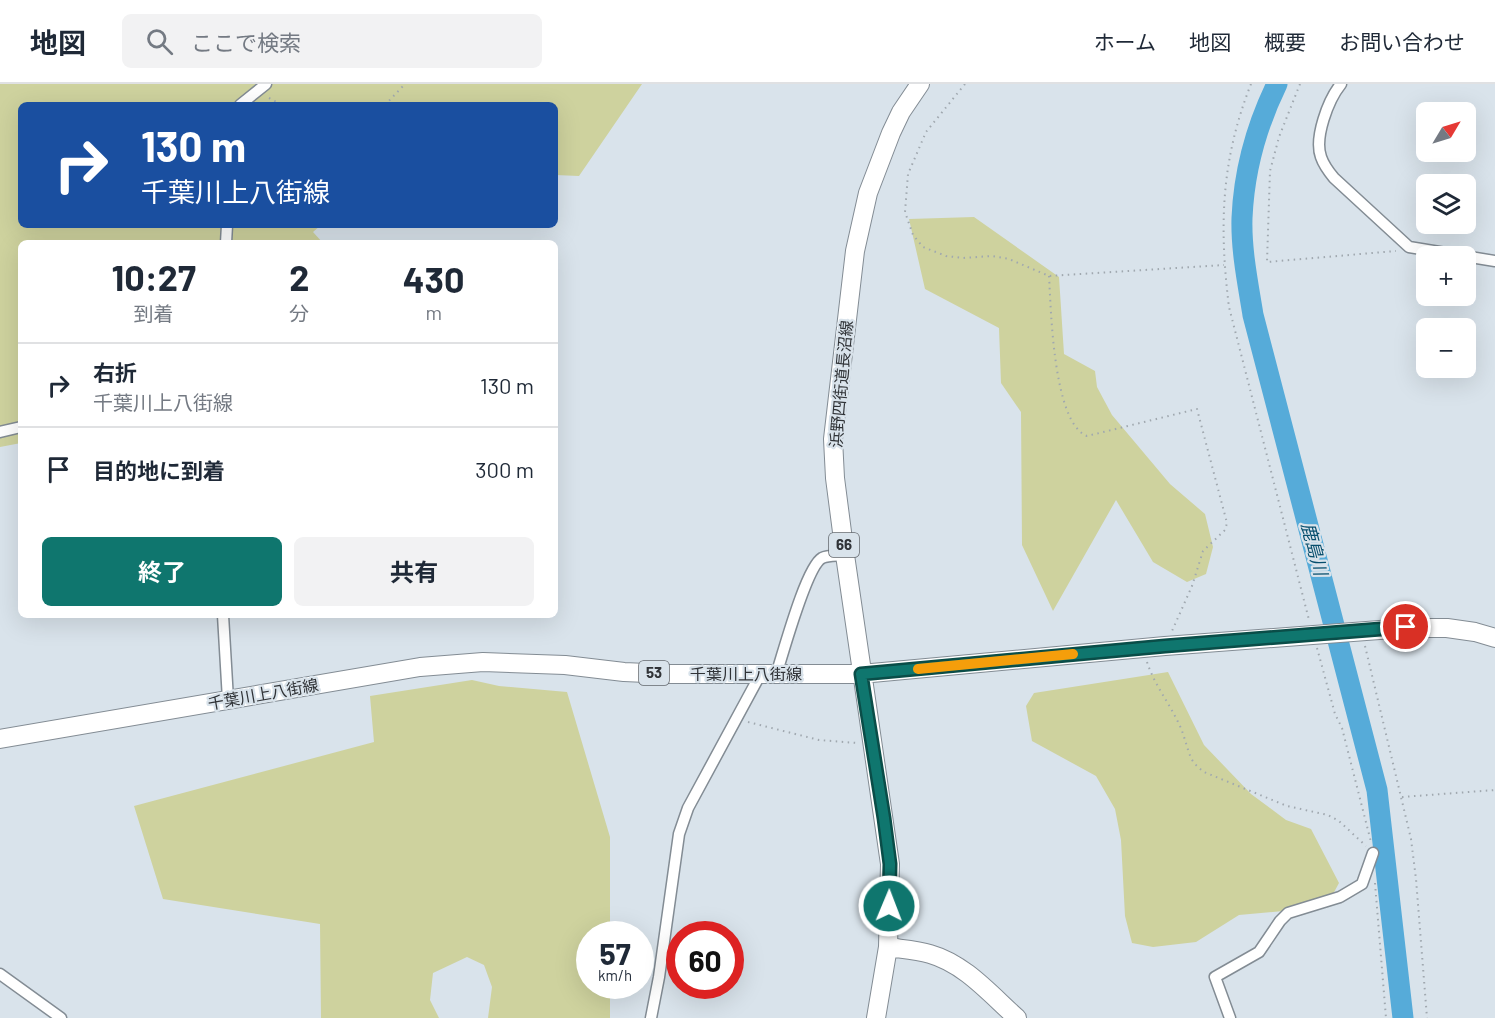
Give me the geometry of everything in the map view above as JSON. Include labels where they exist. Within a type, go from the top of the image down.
[{"type":"main road","name":"浜野四街道長沼線","points":[[876,1018],[888,947],[890,864],[845,555],[835,478],[833,439],[855,251],[868,193],[879,159],[901,112],[920,84]]},
{"type":"main road","name":"千葉川上八街線","points":[[0,739],[420,667],[483,662],[565,665],[624,672],[669,674],[861,674],[1406,627],[1447,628],[1495,638]]},
{"type":"main road","points":[[888,947],[928,953],[950,961],[1017,1018]]},
{"type":"street","points":[[244,102],[266,84]]},
{"type":"street","points":[[1341,84],[1326,111],[1319,143],[1320,156],[1334,178],[1409,247],[1495,261]]},
{"type":"street","points":[[0,432],[18,428]]},
{"type":"street","points":[[651,1018],[679,834],[688,808],[736,720],[768,675],[816,564],[826,556],[845,555]]},
{"type":"street","points":[[223,618],[228,700]]},
{"type":"street","points":[[1230,1018],[1215,977],[1259,952],[1288,913],[1340,897],[1362,884],[1373,853]]},
{"type":"street","points":[[0,974],[61,1018]]},
{"type":"path","points":[[388,102],[405,84]]},
{"type":"path","points":[[965,84],[926,132],[908,174],[905,212],[913,235],[923,247],[946,256],[963,258],[992,256],[1009,259],[1049,276],[1224,265]]},
{"type":"path","points":[[1251,84],[1240,112],[1223,193],[1222,235],[1229,307],[1314,636],[1368,825],[1373,853]]},
{"type":"path","points":[[1300,84],[1279,137],[1270,171],[1266,232],[1267,262],[1398,251],[1409,247]]},
{"type":"path","points":[[1049,276],[1054,363],[1062,395],[1076,429],[1081,434],[1087,436],[1197,409],[1227,523],[1224,530],[1203,551],[1192,586],[1165,646]]},
{"type":"path","points":[[1362,631],[1411,840],[1427,1018]]},
{"type":"path","points":[[1144,648],[1152,677],[1178,721],[1191,758],[1196,765],[1204,772],[1287,806],[1328,815],[1339,821],[1373,853]]},
{"type":"path","points":[[736,720],[819,740],[872,742]]},
{"type":"path","points":[[1401,797],[1495,790]]},
{"type":"path","points":[[1375,876],[1386,1018]]},
{"type":"green space","points":[[0,84],[642,84],[579,176],[558,175],[558,102],[18,102],[18,228],[318,228],[313,232],[320,240],[18,240],[18,444],[0,447]]},
{"type":"green space","points":[[974,217],[1059,277],[1064,354],[1095,371],[1097,387],[1112,415],[1170,484],[1205,514],[1213,547],[1206,574],[1187,582],[1153,562],[1116,500],[1053,611],[1022,545],[1021,412],[1001,383],[999,328],[925,289],[909,219]]},
{"type":"green space","points":[[1168,672],[1204,745],[1251,794],[1286,820],[1311,829],[1339,883],[1326,907],[1239,915],[1196,942],[1153,947],[1132,943],[1125,916],[1121,840],[1115,809],[1096,776],[1032,741],[1026,706],[1034,693]]},
{"type":"green space","points":[[472,680],[499,686],[567,692],[610,837],[610,921],[576,921],[576,999],[610,999],[610,1018],[488,1018],[492,987],[484,965],[467,957],[433,973],[430,1000],[439,1018],[321,1018],[320,924],[163,899],[134,806],[374,742],[370,696]]},
{"type":"waterway","name":"鹿島川","points":[[1277,84],[1257,133],[1245,183],[1242,218],[1245,267],[1253,315],[1377,790],[1403,1018]]},
{"type":"slow traffic","points":[[918,669],[1073,654]]},
{"type":"route","points":[[889,906],[890,864],[861,674],[1406,627]]}]
